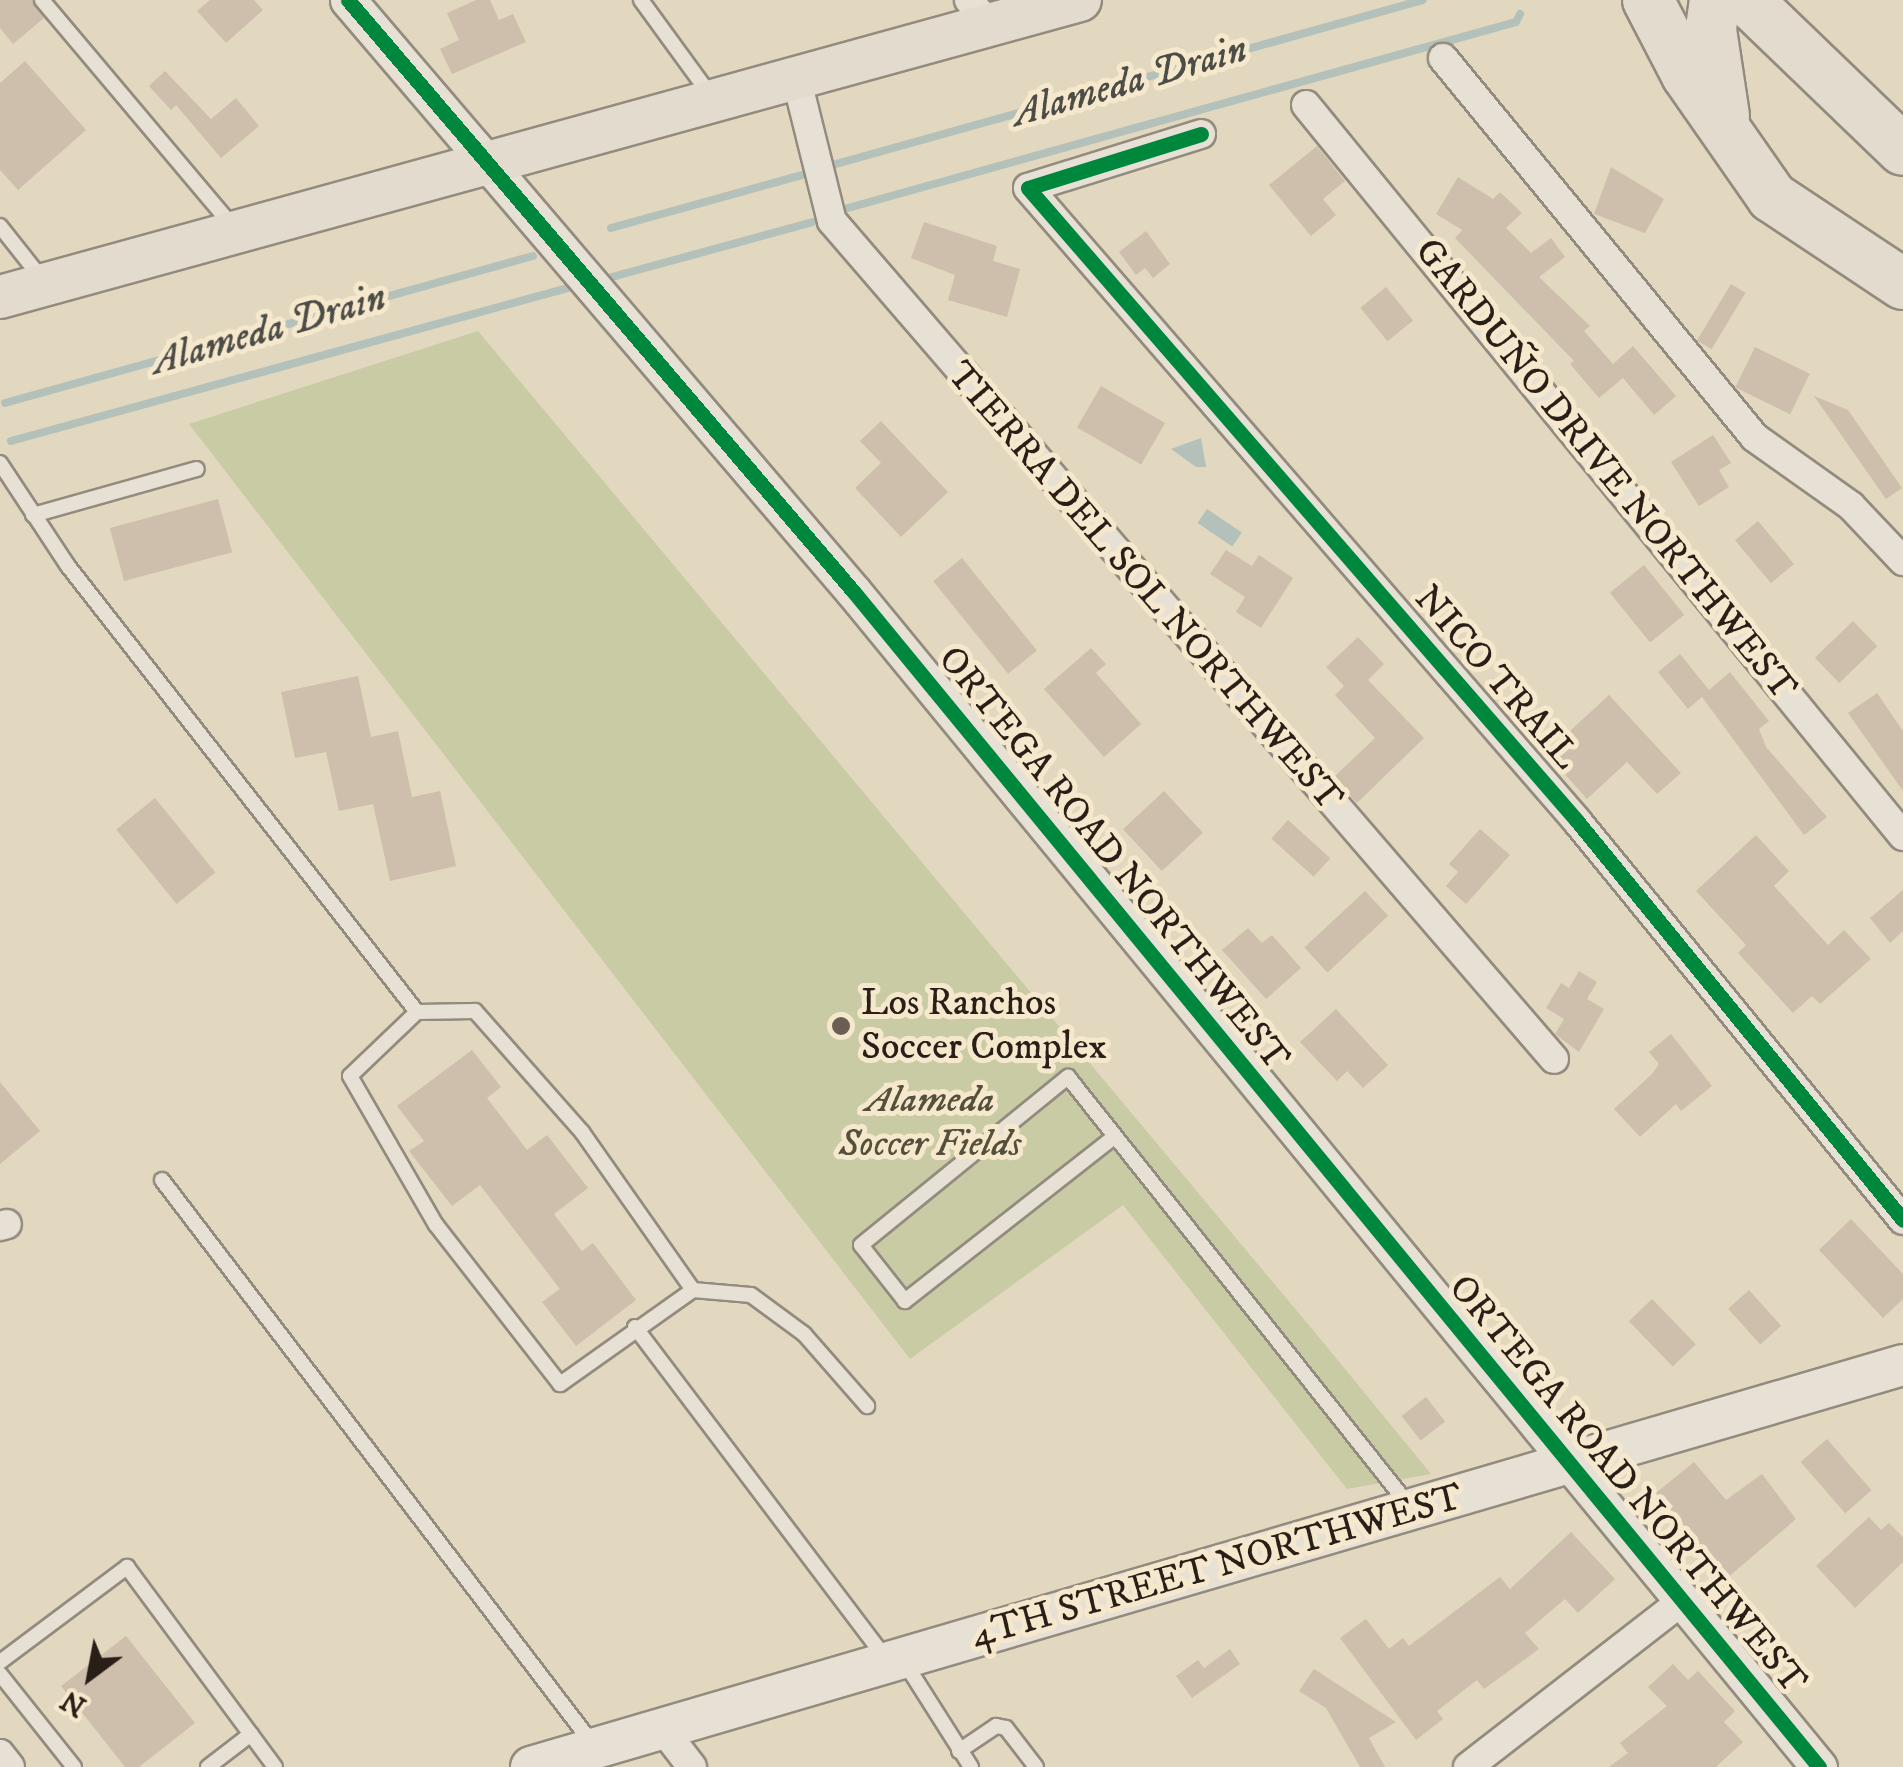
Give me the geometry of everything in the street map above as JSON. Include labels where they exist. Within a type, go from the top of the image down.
[{"type":"highway","points":[[1648,0],[1726,131],[1772,197],[1903,284]]},
{"type":"highway","points":[[1715,0],[1710,30],[1726,131]]},
{"type":"highway","points":[[1761,14],[1903,150]]},
{"type":"main road","points":[[0,297],[797,81],[980,13],[1080,0]]},
{"type":"main road","name":"4TH STREET NORTHWEST","points":[[531,1767],[1903,1365]]},
{"type":"street","name":"ORTEGA ROAD NORTHWEST","points":[[348,0],[828,562],[1564,1465],[1683,1600],[1819,1767]]},
{"type":"street","points":[[1443,58],[1754,437],[1851,506],[1903,561]]},
{"type":"street","name":"TIERRA DEL SOL NORTHWEST","points":[[797,81],[832,221],[1554,1060]]},
{"type":"street","name":"GARDUÑO DRIVE NORTHWEST","points":[[1306,105],[1903,836]]},
{"type":"street","name":"NICO TRAIL","points":[[1201,134],[1028,188],[1578,821],[1903,1220]]},
{"type":"street","points":[[1468,1767],[1683,1600]]},
{"type":"street","points":[[662,1728],[692,1767]]},
{"type":"street","points":[[0,1754],[10,1767]]},
{"type":"lane","points":[[42,0],[237,231]]},
{"type":"lane","points":[[641,0],[715,101]]},
{"type":"lane","points":[[0,228],[46,284]]},
{"type":"lane","points":[[0,463],[33,515],[416,1012]]},
{"type":"lane","points":[[33,515],[196,469]]},
{"type":"lane","points":[[693,1290],[582,1132],[475,1012],[416,1012],[350,1076],[436,1225],[560,1384],[635,1327],[693,1290],[751,1295],[804,1334],[866,1406]]},
{"type":"lane","points":[[1114,1137],[905,1301],[860,1244],[1068,1077],[1413,1510]]},
{"type":"lane","points":[[162,1180],[595,1748]]},
{"type":"lane","points":[[635,1327],[896,1660],[971,1767]]},
{"type":"lane","points":[[0,1662],[127,1567],[275,1767]]},
{"type":"lane","points":[[0,1674],[74,1767]]},
{"type":"lane","points":[[959,1751],[996,1726],[1006,1728],[1036,1767]]},
{"type":"lane","points":[[208,1767],[250,1734]]},
{"type":"green space","name":"Alameda Soccer Fields","points":[[478,331],[1431,1474],[1347,1489],[1123,1205],[910,1359],[189,424]]},
{"type":"shaded area","points":[[1201,438],[1206,467],[1196,467],[1171,449]]},
{"type":"shaded area","points":[[1207,509],[1242,532],[1232,547],[1197,523]]},
{"type":"building","points":[[0,0],[32,0],[44,18],[13,44],[0,28]]},
{"type":"building","points":[[210,0],[254,0],[263,10],[226,43],[197,11]]},
{"type":"building","points":[[476,0],[490,0],[499,20],[513,14],[526,42],[452,74],[440,49],[459,40],[447,13]]},
{"type":"building","points":[[25,61],[86,130],[18,190],[0,170],[0,83]]},
{"type":"building","points":[[165,71],[211,119],[236,98],[259,126],[221,158],[176,105],[171,110],[149,86]]},
{"type":"building","points":[[1317,146],[1345,181],[1323,199],[1336,215],[1311,236],[1269,185]]},
{"type":"building","points":[[1611,167],[1664,199],[1645,233],[1594,214]]},
{"type":"building","points":[[1458,177],[1493,199],[1500,192],[1522,213],[1506,228],[1531,253],[1551,238],[1565,257],[1539,277],[1590,326],[1584,331],[1613,364],[1633,346],[1676,396],[1654,415],[1623,378],[1599,398],[1570,364],[1574,361],[1455,238],[1462,230],[1436,214]]},
{"type":"building","points":[[924,222],[997,246],[993,261],[1020,269],[1007,317],[948,300],[955,275],[911,258]]},
{"type":"building","points":[[1146,231],[1170,264],[1153,278],[1145,268],[1136,275],[1119,252]]},
{"type":"building","points":[[1731,284],[1746,293],[1712,349],[1697,341]]},
{"type":"building","points":[[1386,287],[1413,320],[1387,341],[1360,308]]},
{"type":"building","points":[[1755,347],[1810,374],[1790,414],[1735,387]]},
{"type":"building","points":[[1101,386],[1165,423],[1141,465],[1077,428]]},
{"type":"building","points":[[1814,396],[1848,410],[1902,488],[1886,499]]},
{"type":"building","points":[[881,421],[948,492],[901,537],[855,488],[881,463],[860,441]]},
{"type":"building","points":[[1713,435],[1731,463],[1719,470],[1729,487],[1699,506],[1671,462]]},
{"type":"building","points":[[218,499],[232,552],[124,581],[110,528]]},
{"type":"building","points":[[1758,521],[1794,564],[1771,583],[1735,540]]},
{"type":"building","points":[[1226,550],[1252,566],[1259,555],[1293,578],[1261,628],[1236,612],[1245,597],[1210,574]]},
{"type":"building","points":[[962,558],[1037,650],[1008,674],[933,581]]},
{"type":"building","points":[[1644,565],[1684,615],[1650,642],[1610,593]]},
{"type":"building","points":[[1853,621],[1877,646],[1839,683],[1815,658]]},
{"type":"building","points":[[1358,637],[1384,664],[1368,680],[1424,738],[1357,803],[1334,777],[1375,738],[1335,695],[1344,686],[1326,667]]},
{"type":"building","points":[[1091,648],[1106,664],[1096,673],[1141,724],[1104,757],[1044,689]]},
{"type":"building","points":[[1680,654],[1709,690],[1730,672],[1769,721],[1759,729],[1766,747],[1827,817],[1804,835],[1702,697],[1688,709],[1658,672]]},
{"type":"building","points":[[358,676],[371,737],[398,731],[412,797],[440,791],[456,866],[390,881],[373,804],[339,811],[326,752],[295,758],[281,692]]},
{"type":"building","points":[[1877,693],[1903,731],[1903,791],[1848,713]]},
{"type":"building","points":[[1609,695],[1681,773],[1657,794],[1627,762],[1587,799],[1546,753]]},
{"type":"building","points":[[1164,791],[1203,833],[1162,871],[1123,829]]},
{"type":"building","points":[[155,798],[215,873],[177,904],[116,829]]},
{"type":"building","points":[[1288,820],[1330,858],[1314,877],[1271,839]]},
{"type":"building","points":[[1480,829],[1510,855],[1466,904],[1446,886],[1458,872],[1449,864]]},
{"type":"building","points":[[1756,835],[1789,871],[1774,886],[1828,945],[1844,930],[1871,959],[1820,1004],[1812,996],[1793,1013],[1738,953],[1746,945],[1696,891]]},
{"type":"building","points":[[1903,890],[1903,931],[1890,943],[1870,918]]},
{"type":"building","points":[[1365,891],[1388,916],[1327,972],[1304,948]]},
{"type":"building","points":[[1248,928],[1262,943],[1272,935],[1301,968],[1266,999],[1222,950]]},
{"type":"building","points":[[1579,971],[1597,982],[1587,999],[1604,1009],[1579,1052],[1555,1034],[1564,1019],[1546,1008],[1561,983],[1569,988]]},
{"type":"building","points":[[1336,1009],[1388,1065],[1363,1088],[1347,1071],[1337,1081],[1300,1042]]},
{"type":"building","points":[[1671,1034],[1712,1086],[1681,1111],[1676,1104],[1640,1137],[1614,1109],[1652,1074],[1659,1064],[1649,1052]]},
{"type":"building","points":[[472,1050],[501,1087],[487,1098],[527,1150],[547,1135],[588,1188],[554,1214],[582,1251],[593,1243],[636,1300],[576,1346],[542,1302],[560,1289],[480,1185],[452,1206],[409,1151],[424,1141],[397,1106]]},
{"type":"building","points":[[0,1082],[40,1131],[0,1164]]},
{"type":"building","points":[[1851,1219],[1903,1274],[1903,1299],[1883,1318],[1819,1250]]},
{"type":"building","points":[[1749,1290],[1781,1326],[1760,1344],[1728,1309]]},
{"type":"building","points":[[1652,1299],[1696,1344],[1673,1367],[1629,1321]]},
{"type":"building","points":[[1426,1397],[1445,1421],[1421,1441],[1402,1416]]},
{"type":"building","points":[[1827,1439],[1872,1490],[1845,1513],[1801,1462]]},
{"type":"building","points":[[1694,1462],[1726,1500],[1762,1474],[1796,1519],[1726,1579],[1656,1493]]},
{"type":"building","points":[[1869,1517],[1881,1530],[1889,1523],[1903,1537],[1903,1562],[1855,1608],[1816,1566]]},
{"type":"building","points":[[1571,1532],[1615,1579],[1578,1613],[1565,1599],[1525,1633],[1539,1649],[1484,1689],[1477,1680],[1437,1711],[1443,1719],[1416,1740],[1340,1638],[1366,1619],[1389,1649],[1403,1638],[1409,1646],[1500,1577],[1510,1589]]},
{"type":"building","points":[[126,1636],[195,1723],[139,1767],[125,1767],[61,1686]]},
{"type":"building","points":[[1230,1649],[1240,1664],[1192,1698],[1176,1676],[1198,1660],[1204,1668]]},
{"type":"building","points":[[1673,1664],[1688,1680],[1698,1671],[1735,1711],[1724,1722],[1743,1742],[1716,1767],[1609,1767],[1628,1753],[1620,1743],[1667,1706],[1648,1687]]},
{"type":"building","points":[[1314,1669],[1396,1722],[1369,1738],[1385,1767],[1360,1767],[1326,1708],[1299,1691]]},
{"type":"waterway","name":"Alameda Drain","points":[[836,164],[1423,0]]},
{"type":"waterway","points":[[848,208],[1516,22],[1520,14]]},
{"type":"waterway","name":"Alameda Drain","points":[[611,228],[802,175]]},
{"type":"waterway","points":[[612,277],[813,222]]},
{"type":"waterway","name":"Alameda Drain","points":[[5,403],[533,256]]},
{"type":"waterway","points":[[11,441],[568,288]]},
{"type":"cycle path","points":[[348,0],[853,591],[1819,1767]]},
{"type":"cycle path","points":[[1201,134],[1028,188],[1577,821],[1903,1220]]},
{"type":"place","name":"Los Ranchos Soccer Complex","points":[[841,1026]]}]
